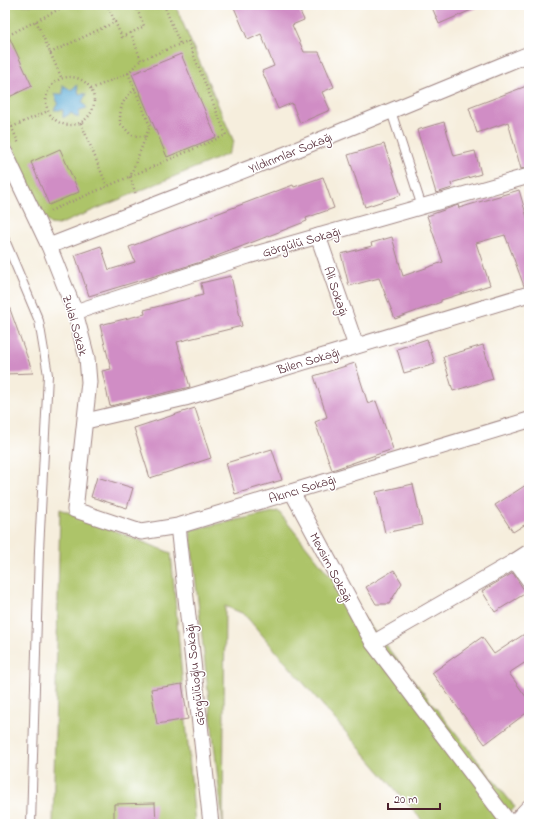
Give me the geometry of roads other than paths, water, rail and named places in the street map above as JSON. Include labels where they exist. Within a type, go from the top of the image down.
[{"type":"street","name":"Yıldırımlar Sokağı","points":[[49,246],[391,111],[529,54]]},
{"type":"street","name":"Zulal Sokak","points":[[5,153],[49,246],[75,312],[87,358],[89,382],[86,421],[75,510]]},
{"type":"street","name":"Görgülü Sokağı","points":[[75,312],[248,256],[529,176]]},
{"type":"street","name":"Ali Sokağı","points":[[318,236],[356,346]]},
{"type":"street","name":"Bilen Sokağı","points":[[86,421],[185,398],[529,294]]},
{"type":"street","name":"Akıncı Sokağı","points":[[75,510],[141,532],[178,526],[529,420]]},
{"type":"street","name":"Mevsim Sokağı","points":[[292,492],[373,643],[511,824]]},
{"type":"street","name":"Görgülüoğlu Sokağı","points":[[178,526],[211,824]]},
{"type":"street","points":[[373,643],[529,552]]},
{"type":"street","points":[[515,561],[529,580]]},
{"type":"street","points":[[511,824],[529,807]]},
{"type":"lane","points":[[391,111],[422,207]]},
{"type":"lane","points":[[5,240],[39,321],[48,374],[39,550],[31,824]]},
{"type":"water","points":[[63,85],[71,90],[77,85],[79,94],[86,94],[82,102],[87,108],[80,110],[78,118],[71,113],[63,118],[63,110],[54,110],[58,103],[54,94],[63,94]]}]
